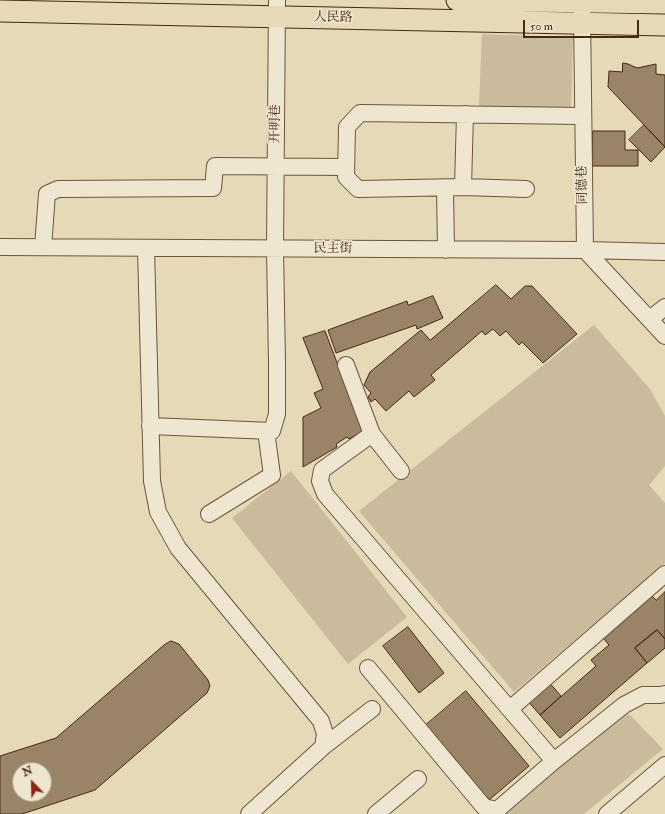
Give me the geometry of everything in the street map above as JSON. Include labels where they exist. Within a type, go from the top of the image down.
[{"type":"main road","points":[[457,0],[665,3]]},
{"type":"main road","name":"人民路","points":[[0,11],[277,8],[582,23],[665,25]]},
{"type":"street","name":"同德巷","points":[[582,2],[584,250]]},
{"type":"street","name":"开明巷","points":[[266,431],[272,431],[277,414],[275,249],[277,8]]},
{"type":"street","points":[[526,189],[463,187],[358,189],[346,177],[347,127],[360,113],[582,116]]},
{"type":"street","points":[[463,187],[464,114]]},
{"type":"street","points":[[43,247],[47,194],[58,189],[213,188],[215,166],[346,167]]},
{"type":"street","points":[[445,188],[446,250]]},
{"type":"street","name":"民主街","points":[[0,247],[584,250],[665,252]]},
{"type":"street","points":[[146,248],[152,481],[158,512],[178,548],[321,720],[324,734],[323,747]]},
{"type":"street","points":[[584,250],[665,336]]},
{"type":"street","points":[[650,319],[665,307]]},
{"type":"street","points":[[346,365],[372,434],[401,471]]},
{"type":"street","points":[[150,426],[266,431],[272,475],[209,514]]},
{"type":"street","points":[[372,434],[322,470],[320,481],[326,494],[554,761]]},
{"type":"street","points":[[510,709],[665,574]]},
{"type":"street","points":[[368,668],[484,807],[496,810],[624,705],[644,695],[665,694]]},
{"type":"street","points":[[249,814],[323,747],[372,709]]},
{"type":"street","points":[[607,814],[665,765]]},
{"type":"street","points":[[376,814],[418,779]]},
{"type":"shaded area","points":[[482,34],[573,37],[571,108],[479,106]]},
{"type":"shaded area","points":[[594,325],[650,389],[665,416],[665,466],[649,485],[665,503],[665,563],[514,692],[359,511]]},
{"type":"shaded area","points":[[291,471],[407,617],[348,664],[232,518]]},
{"type":"shaded area","points":[[625,710],[663,749],[584,814],[495,814]]},
{"type":"building","points":[[623,63],[637,68],[656,64],[656,74],[665,75],[665,147],[608,87],[609,71],[622,72]]},
{"type":"building","points":[[644,125],[665,147],[651,162],[629,140]]},
{"type":"building","points":[[593,131],[625,131],[625,150],[638,150],[638,166],[593,166]]},
{"type":"building","points":[[496,285],[511,299],[525,286],[532,286],[577,334],[543,363],[522,342],[519,345],[506,331],[500,336],[493,329],[485,335],[482,331],[431,375],[435,380],[414,397],[409,391],[386,411],[375,399],[371,402],[368,397],[371,393],[364,385],[370,372],[421,330],[430,340]]},
{"type":"building","points":[[433,296],[443,318],[417,329],[416,325],[336,353],[328,330],[407,301],[408,305]]},
{"type":"building","points":[[325,331],[363,431],[349,439],[347,437],[336,444],[337,447],[303,467],[303,417],[321,408],[314,393],[323,389],[303,338]]},
{"type":"building","points":[[665,592],[665,639],[657,630],[635,648],[647,663],[560,738],[540,715],[596,666],[591,660],[609,645],[603,638],[652,596],[656,600]]},
{"type":"building","points":[[408,627],[444,673],[419,693],[383,646]]},
{"type":"building","points":[[657,630],[665,639],[665,648],[647,663],[635,648]]},
{"type":"building","points":[[171,641],[179,644],[208,680],[210,686],[207,693],[95,790],[22,814],[0,814],[0,756],[56,738],[164,645]]},
{"type":"building","points":[[547,680],[561,696],[540,715],[526,699]]},
{"type":"building","points":[[466,691],[529,766],[489,800],[426,725]]}]
